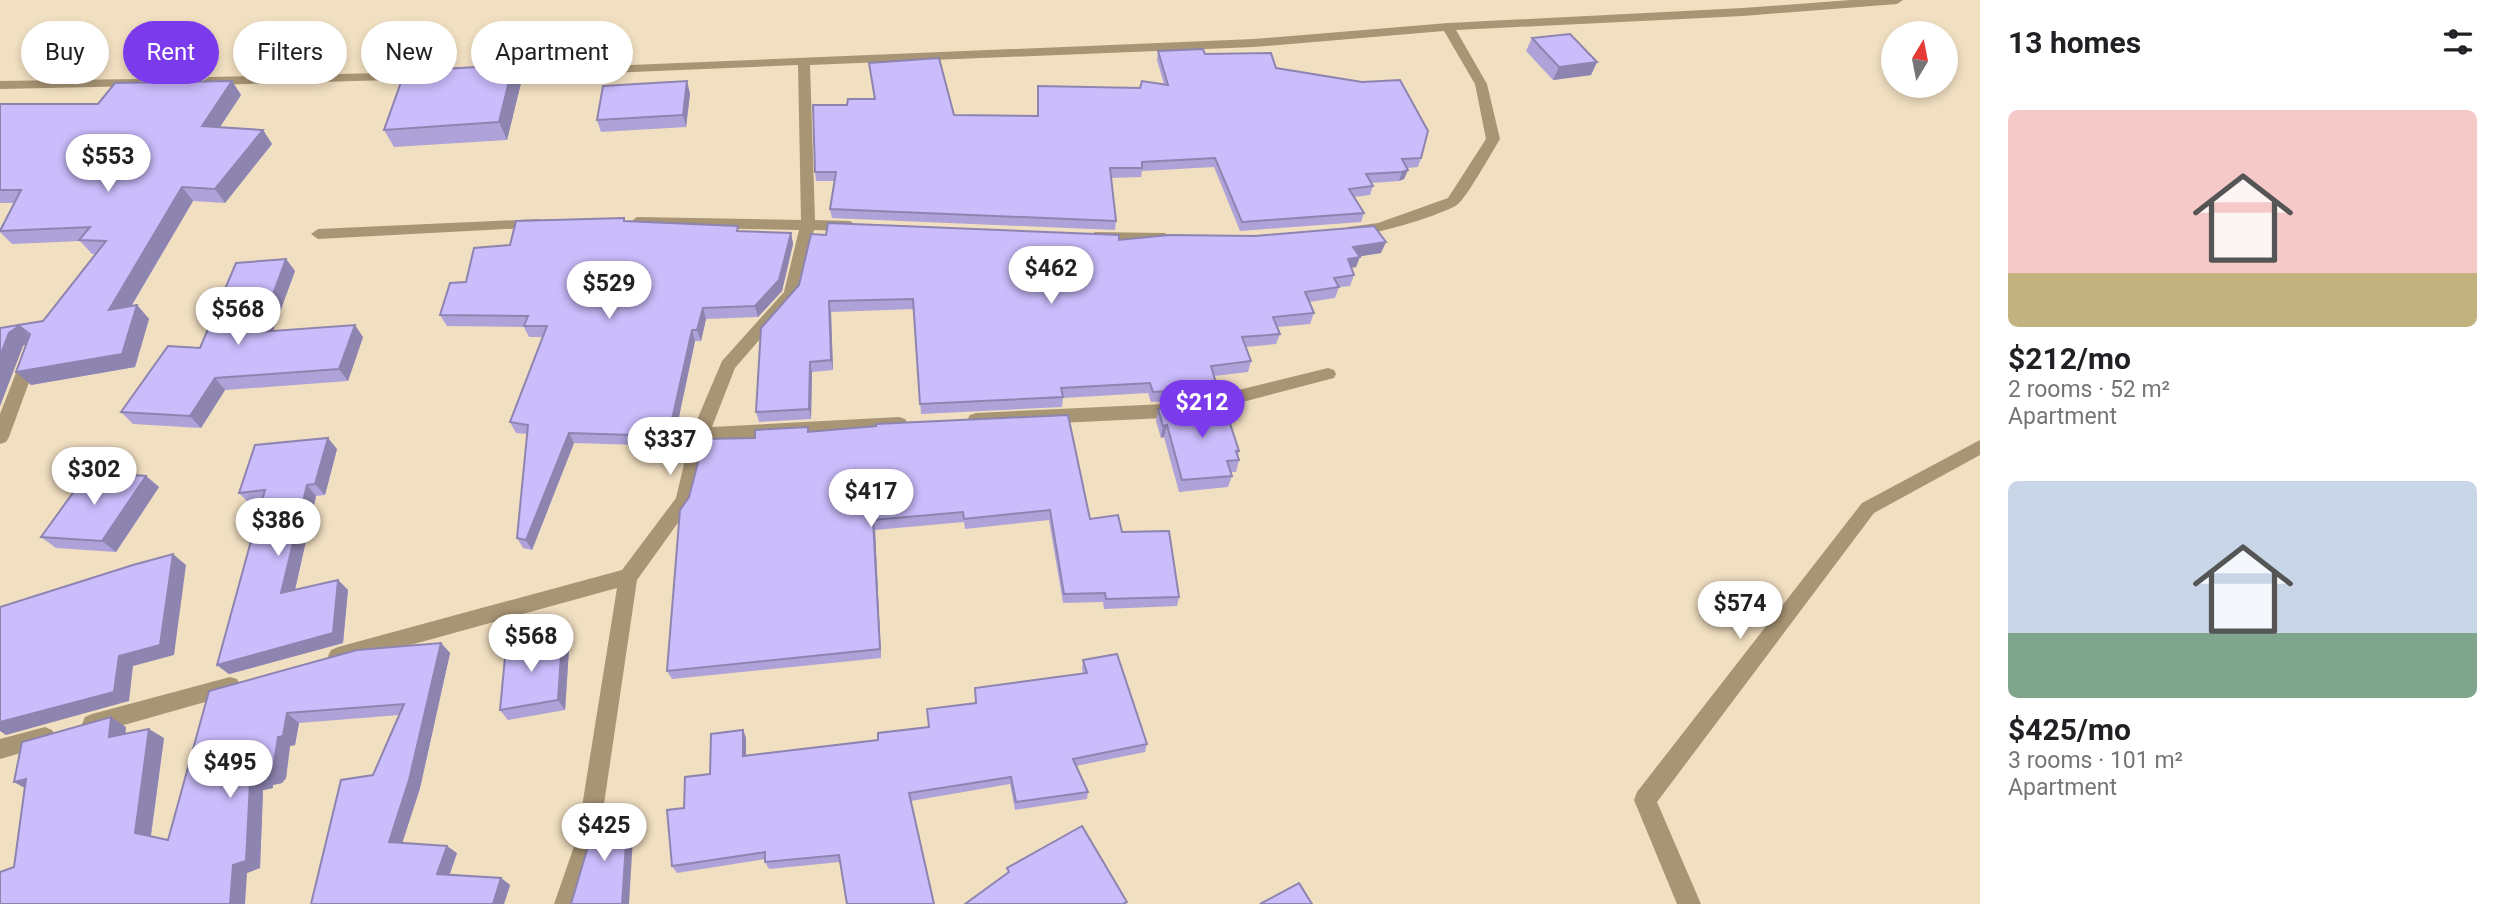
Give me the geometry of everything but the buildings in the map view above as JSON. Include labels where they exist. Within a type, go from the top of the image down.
[{"type":"street","points":[[633,69],[1254,43],[1448,27],[1743,12],[1897,0]]},
{"type":"street","points":[[1342,232],[1380,229],[1453,201],[1493,139],[1481,84],[1448,27]]},
{"type":"street","points":[[566,904],[588,838],[628,577],[684,501],[700,434],[728,365],[791,294],[808,225],[804,62]]},
{"type":"street","points":[[219,81],[361,78]]},
{"type":"street","points":[[0,85],[123,83]]},
{"type":"street","points":[[628,222],[863,227]]},
{"type":"street","points":[[318,234],[560,223]]},
{"type":"street","points":[[1085,236],[1182,238]]},
{"type":"street","points":[[0,437],[33,348]]},
{"type":"street","points":[[955,421],[1186,410],[1328,374]]},
{"type":"street","points":[[700,434],[915,424]]},
{"type":"street","points":[[1689,904],[1645,800],[1868,508],[1980,447]]},
{"type":"street","points":[[317,662],[628,577]]},
{"type":"street","points":[[0,749],[251,680]]}]
